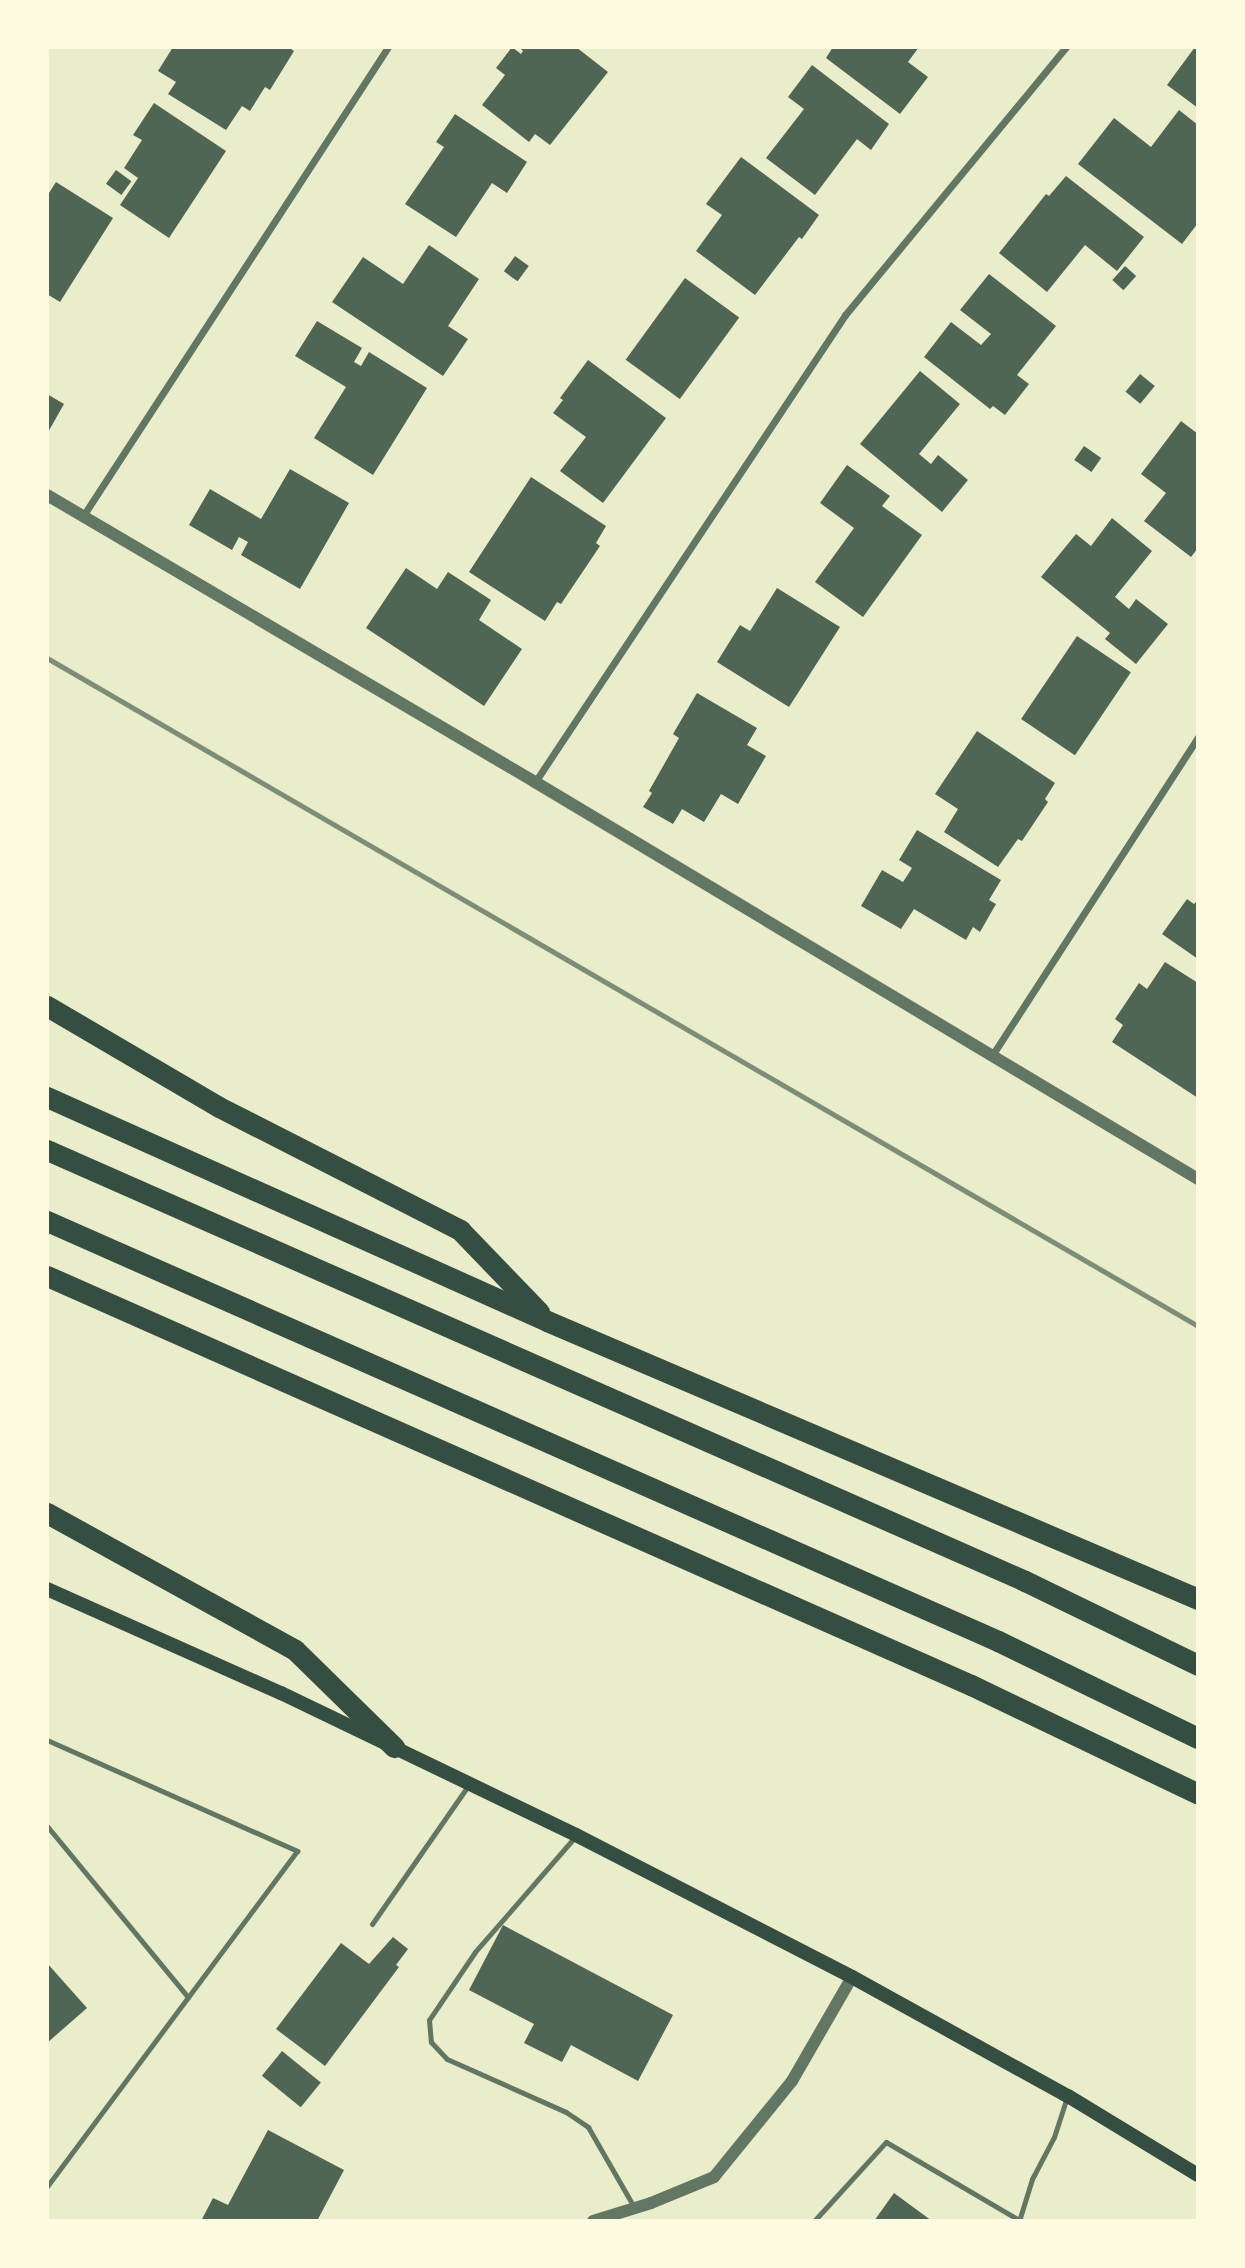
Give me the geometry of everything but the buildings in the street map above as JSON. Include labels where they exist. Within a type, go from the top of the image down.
[{"type":"highway","points":[[47,1006],[219,1108],[460,1230],[547,1321]]},
{"type":"highway","points":[[47,1097],[547,1321],[1198,1599]]},
{"type":"highway","points":[[47,1150],[1025,1581],[1198,1665]]},
{"type":"highway","points":[[47,1222],[998,1641],[1198,1738]]},
{"type":"highway","points":[[47,1276],[971,1685],[1198,1794]]},
{"type":"highway","points":[[47,1513],[295,1650],[394,1747]]},
{"type":"main road","points":[[47,1589],[394,1747],[576,1835],[852,1977],[1068,2096],[1198,2175]]},
{"type":"street","points":[[83,516],[388,47]]},
{"type":"street","points":[[535,782],[845,315],[1066,47]]},
{"type":"street","points":[[47,495],[535,782],[1198,1179]]},
{"type":"street","points":[[993,1055],[1198,737]]},
{"type":"street","points":[[593,2221],[652,2203],[714,2176],[792,2081],[852,1977]]},
{"type":"lane","points":[[47,1740],[297,1851],[47,2187]]},
{"type":"lane","points":[[372,1924],[470,1783]]},
{"type":"lane","points":[[47,1826],[188,1997]]},
{"type":"lane","points":[[576,1835],[475,1952],[429,2020],[431,2042],[447,2060],[566,2112],[588,2127],[634,2207]]},
{"type":"lane","points":[[814,2221],[886,2142],[1019,2220],[1032,2179],[1054,2137],[1068,2096]]},
{"type":"railway","points":[[47,658],[1198,1326]]}]
